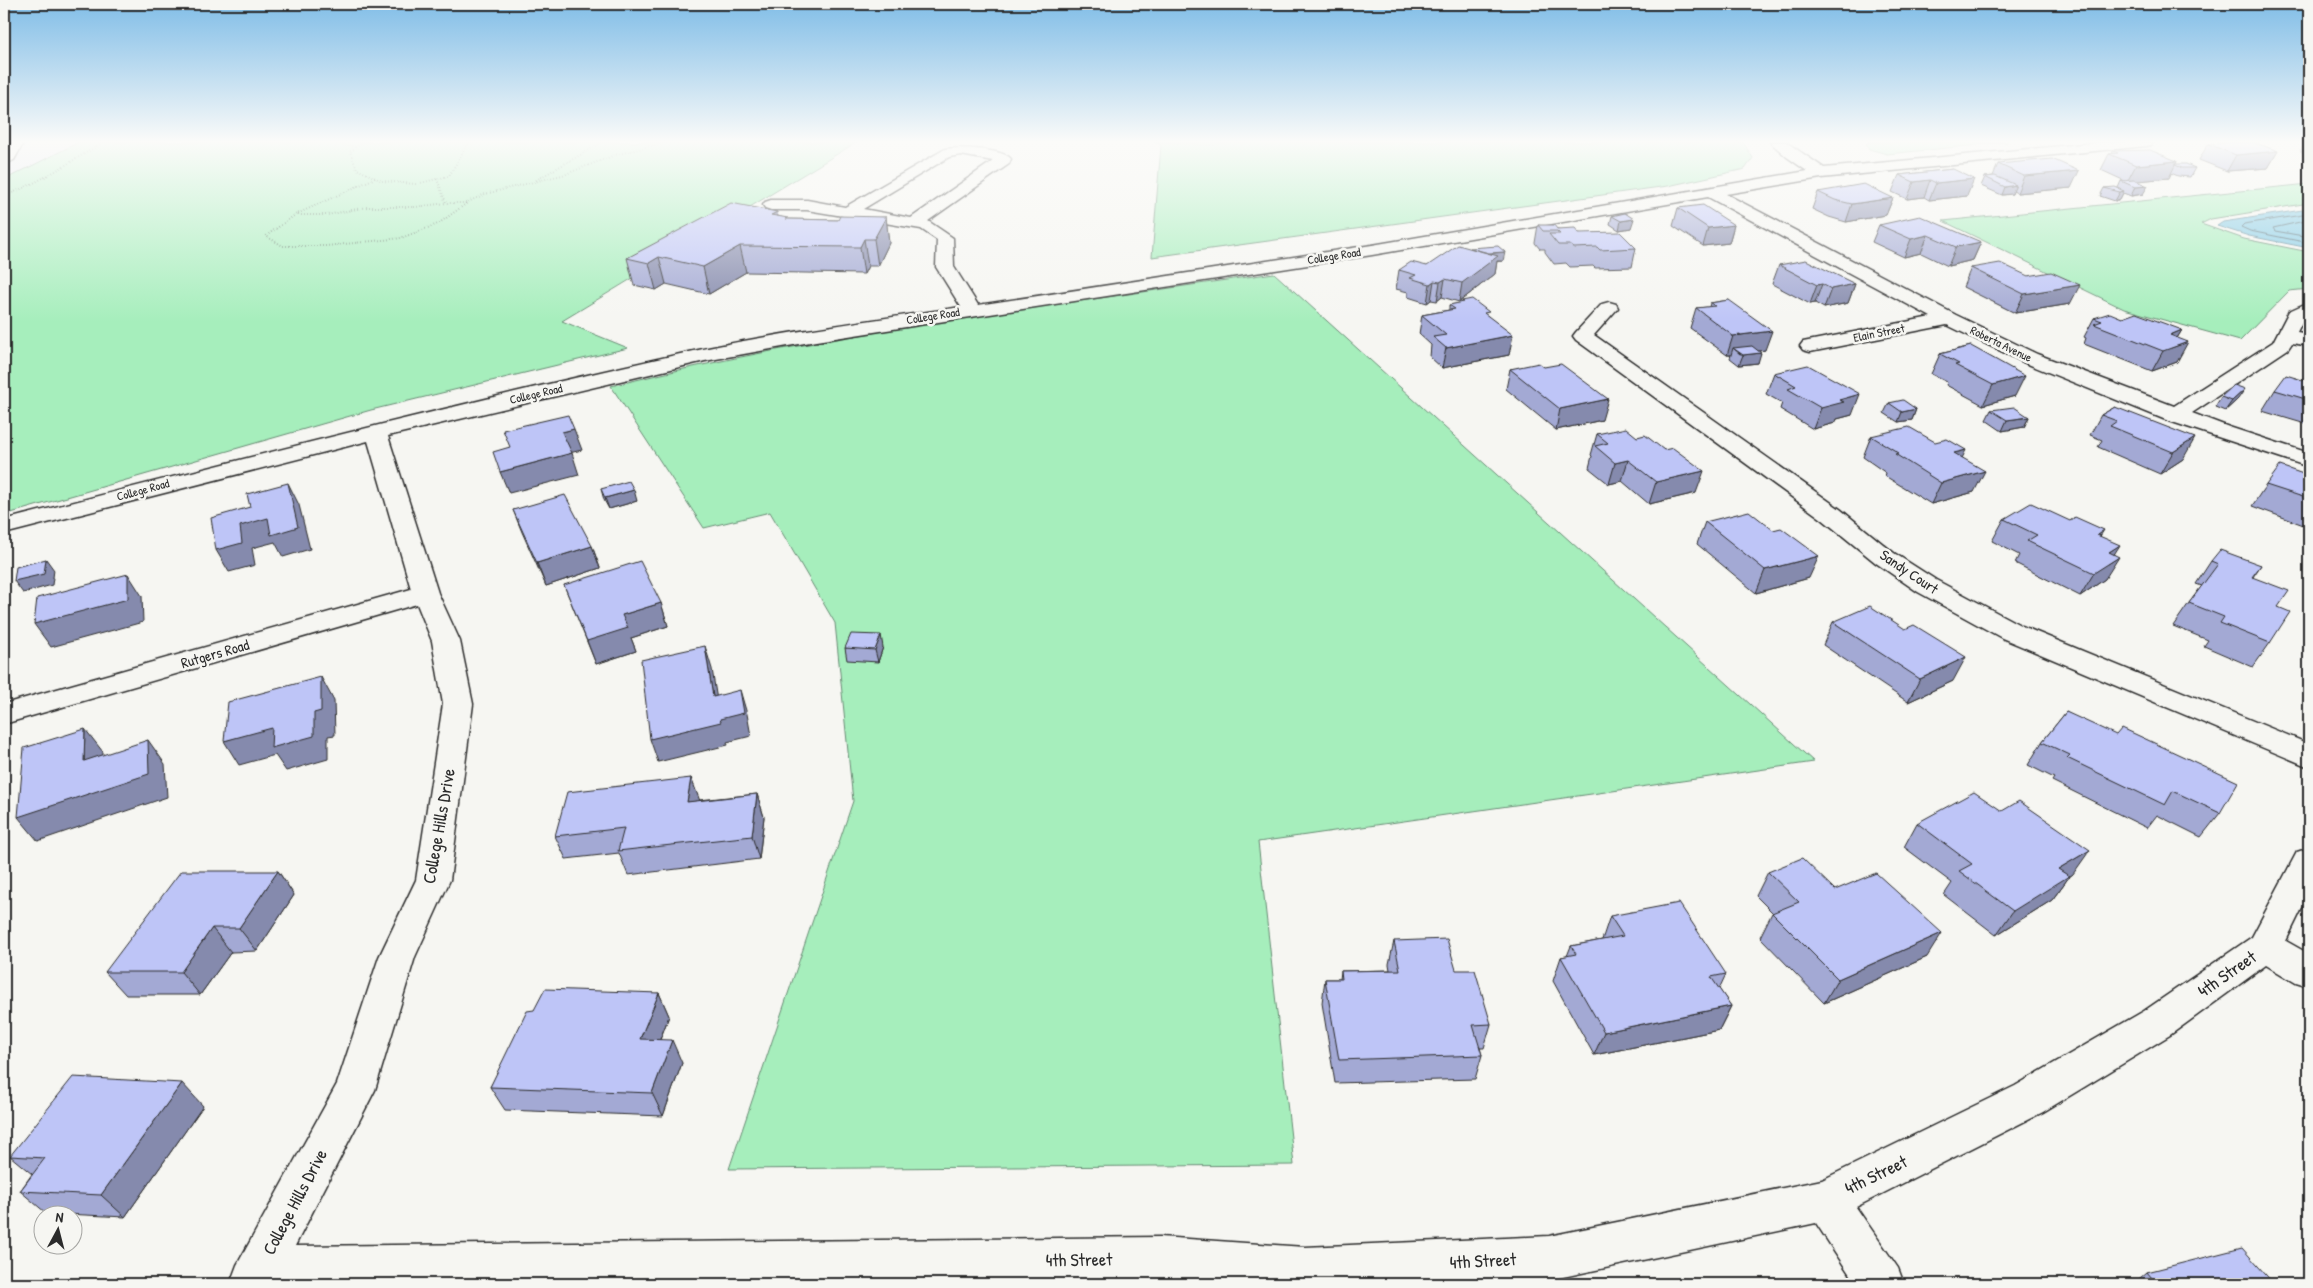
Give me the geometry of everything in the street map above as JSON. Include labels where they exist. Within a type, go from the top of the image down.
[{"type":"street","points":[[849,211],[864,202]]},
{"type":"street","points":[[914,223],[944,202]]},
{"type":"street","name":"College Road","points":[[4,527],[173,482],[376,432],[705,355],[972,310],[1372,250],[1645,202]]},
{"type":"street","name":"Roberta Avenue","points":[[1729,202],[1949,319],[2030,358],[2220,432],[2309,460]]},
{"type":"street","points":[[771,205],[807,205],[926,225],[945,238],[945,267],[972,310]]},
{"type":"street","name":"Sandy Court","points":[[1610,308],[1583,336],[1831,514],[1885,558],[1927,586],[2012,632],[2309,756]]},
{"type":"street","points":[[2174,414],[2207,396],[2227,379],[2282,345],[2296,315],[2309,308]]},
{"type":"street","name":"Elain Street","points":[[1810,346],[1949,319]]},
{"type":"street","points":[[2286,336],[2309,340]]},
{"type":"street","name":"College Hills Drive","points":[[256,1276],[355,1090],[396,957],[432,880],[458,704],[446,641],[425,592],[376,432]]},
{"type":"street","name":"Rutgers Road","points":[[4,714],[425,592]]},
{"type":"street","name":"4th Street","points":[[256,1276],[1161,1272],[1305,1269],[1549,1258],[1826,1200],[2029,1099],[2157,1023],[2265,946],[2309,861]]},
{"type":"street","points":[[2265,946],[2309,972]]},
{"type":"street","points":[[1826,1200],[1882,1284]]},
{"type":"path","points":[[323,202],[295,215],[266,236],[284,246],[326,246],[401,238],[438,224],[468,203]]},
{"type":"path","points":[[295,215],[327,215],[368,207],[415,208],[445,202]]},
{"type":"path","points":[[448,202],[468,203]]},
{"type":"green space","points":[[4,202],[758,202],[562,321],[628,348],[371,410],[4,515]]},
{"type":"green space","points":[[1156,202],[1551,202],[1152,257]]},
{"type":"green space","points":[[2130,202],[2309,202],[2211,219],[2201,224],[2244,239],[2309,252],[2309,289],[2289,291],[2240,341],[2124,309],[1943,221]]},
{"type":"green space","points":[[1274,273],[1814,762],[1258,842],[1294,1165],[729,1169],[853,801],[835,623],[770,512],[704,528],[611,386],[775,350],[858,335]]},
{"type":"water","points":[[2309,209],[2309,248],[2249,236],[2217,226],[2223,222]]},
{"type":"building","points":[[1844,202],[1865,202],[1852,204]]},
{"type":"building","points":[[731,203],[777,212],[771,215],[788,218],[786,219],[838,220],[840,216],[886,217],[874,239],[864,239],[860,247],[740,246],[703,267],[659,257],[649,263],[627,258]]},
{"type":"building","points":[[1703,205],[1734,225],[1708,228],[1678,208]]},
{"type":"building","points":[[1625,213],[1634,219],[1621,221],[1612,216]]},
{"type":"building","points":[[1920,216],[1981,242],[1956,247],[1928,235],[1911,239],[1879,225]]},
{"type":"building","points":[[1538,225],[1554,225],[1557,229],[1575,228],[1579,233],[1620,232],[1636,248],[1600,250],[1597,247],[1574,248],[1570,245],[1558,245],[1549,234],[1560,234],[1557,231],[1543,231]]},
{"type":"building","points":[[1458,245],[1498,256],[1462,283],[1445,279],[1440,282],[1434,281],[1430,284],[1410,278],[1416,275],[1399,270],[1411,262],[1427,266]]},
{"type":"building","points":[[1498,246],[1505,252],[1489,253],[1470,248]]},
{"type":"building","points":[[1806,260],[1855,284],[1831,289],[1822,284],[1817,285],[1779,265]]},
{"type":"building","points":[[2000,263],[2028,276],[2051,272],[2080,285],[2024,294],[1971,268]]},
{"type":"building","points":[[1472,299],[1489,312],[1484,313],[1513,335],[1446,348],[1433,337],[1446,335],[1422,315],[1455,309],[1449,305]]},
{"type":"building","points":[[1729,300],[1772,331],[1733,336],[1696,308],[1715,306],[1710,303]]},
{"type":"building","points":[[2110,313],[2122,318],[2136,313],[2182,330],[2170,335],[2188,342],[2163,351],[2094,324],[2102,321],[2094,318]]},
{"type":"building","points":[[1752,346],[1761,353],[1743,355],[1733,348]]},
{"type":"building","points":[[1971,346],[2025,376],[1993,385],[1955,365],[1959,364],[1940,354]]},
{"type":"building","points":[[1539,363],[1544,367],[1561,364],[1608,399],[1560,409],[1510,369]]},
{"type":"building","points":[[1808,365],[1860,394],[1839,400],[1844,402],[1821,408],[1788,389],[1796,386],[1774,373]]},
{"type":"building","points":[[2286,375],[2309,382],[2309,400],[2275,390]]},
{"type":"building","points":[[2234,385],[2245,389],[2232,401],[2221,397]]},
{"type":"building","points":[[1903,400],[1916,409],[1902,412],[1889,403]]},
{"type":"building","points":[[2014,407],[2029,417],[2007,420],[1991,410]]},
{"type":"building","points":[[2115,407],[2195,438],[2173,452],[2110,426],[2117,421],[2101,415]]},
{"type":"building","points":[[568,415],[574,429],[562,432],[572,453],[500,472],[493,452],[510,447],[503,430]]},
{"type":"building","points":[[1909,427],[1935,442],[1947,439],[1966,450],[1954,453],[1985,471],[1941,483],[1895,454],[1899,453],[1871,436]]},
{"type":"building","points":[[1626,428],[1637,437],[1645,435],[1664,450],[1673,448],[1704,471],[1656,482],[1628,460],[1615,463],[1595,446],[1608,443],[1597,434]]},
{"type":"building","points":[[2280,466],[2309,476],[2309,499],[2266,485]]},
{"type":"building","points":[[629,481],[634,490],[605,498],[601,489]]},
{"type":"building","points":[[288,483],[298,527],[271,535],[268,518],[240,526],[242,543],[216,550],[211,518],[250,507],[247,494]]},
{"type":"building","points":[[565,495],[592,546],[537,563],[513,510]]},
{"type":"building","points":[[2031,503],[2070,521],[2075,517],[2104,530],[2097,535],[2120,545],[2109,552],[2119,557],[2094,573],[2027,541],[2037,535],[2004,519]]},
{"type":"building","points":[[1749,511],[1773,530],[1781,528],[1819,556],[1765,570],[1705,522]]},
{"type":"building","points":[[2220,550],[2261,565],[2252,577],[2289,591],[2278,607],[2290,612],[2270,643],[2220,623],[2224,617],[2189,603],[2218,564],[2211,561]]},
{"type":"building","points":[[46,559],[44,574],[14,581],[16,567]]},
{"type":"building","points":[[640,561],[661,603],[622,615],[628,628],[587,641],[564,585]]},
{"type":"building","points":[[128,574],[128,599],[34,624],[37,598]]},
{"type":"building","points":[[1870,606],[1905,629],[1914,625],[1966,657],[1920,679],[1833,622]]},
{"type":"building","points":[[851,634],[881,635],[875,650],[845,648]]},
{"type":"building","points":[[705,646],[713,697],[740,690],[744,713],[720,719],[721,722],[650,739],[641,660]]},
{"type":"building","points":[[321,677],[321,711],[314,713],[314,736],[271,748],[272,728],[224,741],[228,702]]},
{"type":"building","points":[[2066,712],[2116,735],[2122,728],[2238,782],[2220,813],[2173,791],[2165,805],[2067,758],[2070,755],[2042,742]]},
{"type":"building","points":[[85,729],[84,761],[148,740],[149,774],[18,817],[24,748]]},
{"type":"building","points":[[691,778],[687,802],[757,794],[752,836],[618,851],[624,828],[555,836],[567,792]]},
{"type":"building","points":[[1974,792],[2002,811],[2019,801],[2090,850],[2058,869],[2069,876],[2013,911],[1959,871],[1972,864],[1917,823]]},
{"type":"building","points":[[1802,858],[1835,890],[1876,873],[1942,933],[1838,979],[1772,913],[1799,902],[1768,872]]},
{"type":"building","points":[[181,871],[278,871],[239,928],[212,928],[181,972],[105,972]]},
{"type":"building","points":[[1679,903],[1726,974],[1711,977],[1731,1006],[1604,1032],[1561,957],[1576,954],[1571,946],[1623,936],[1610,916]]},
{"type":"building","points":[[1447,939],[1456,970],[1475,970],[1491,1024],[1473,1025],[1482,1055],[1339,1060],[1325,979],[1342,979],[1341,971],[1400,970],[1394,941]]},
{"type":"building","points":[[545,989],[659,993],[640,1039],[672,1040],[652,1093],[490,1087],[527,1011],[534,1010]]},
{"type":"building","points":[[73,1077],[182,1083],[101,1195],[20,1191],[45,1158],[10,1156]]},
{"type":"building","points":[[2242,1248],[2274,1284],[2157,1284],[2147,1272]]}]
